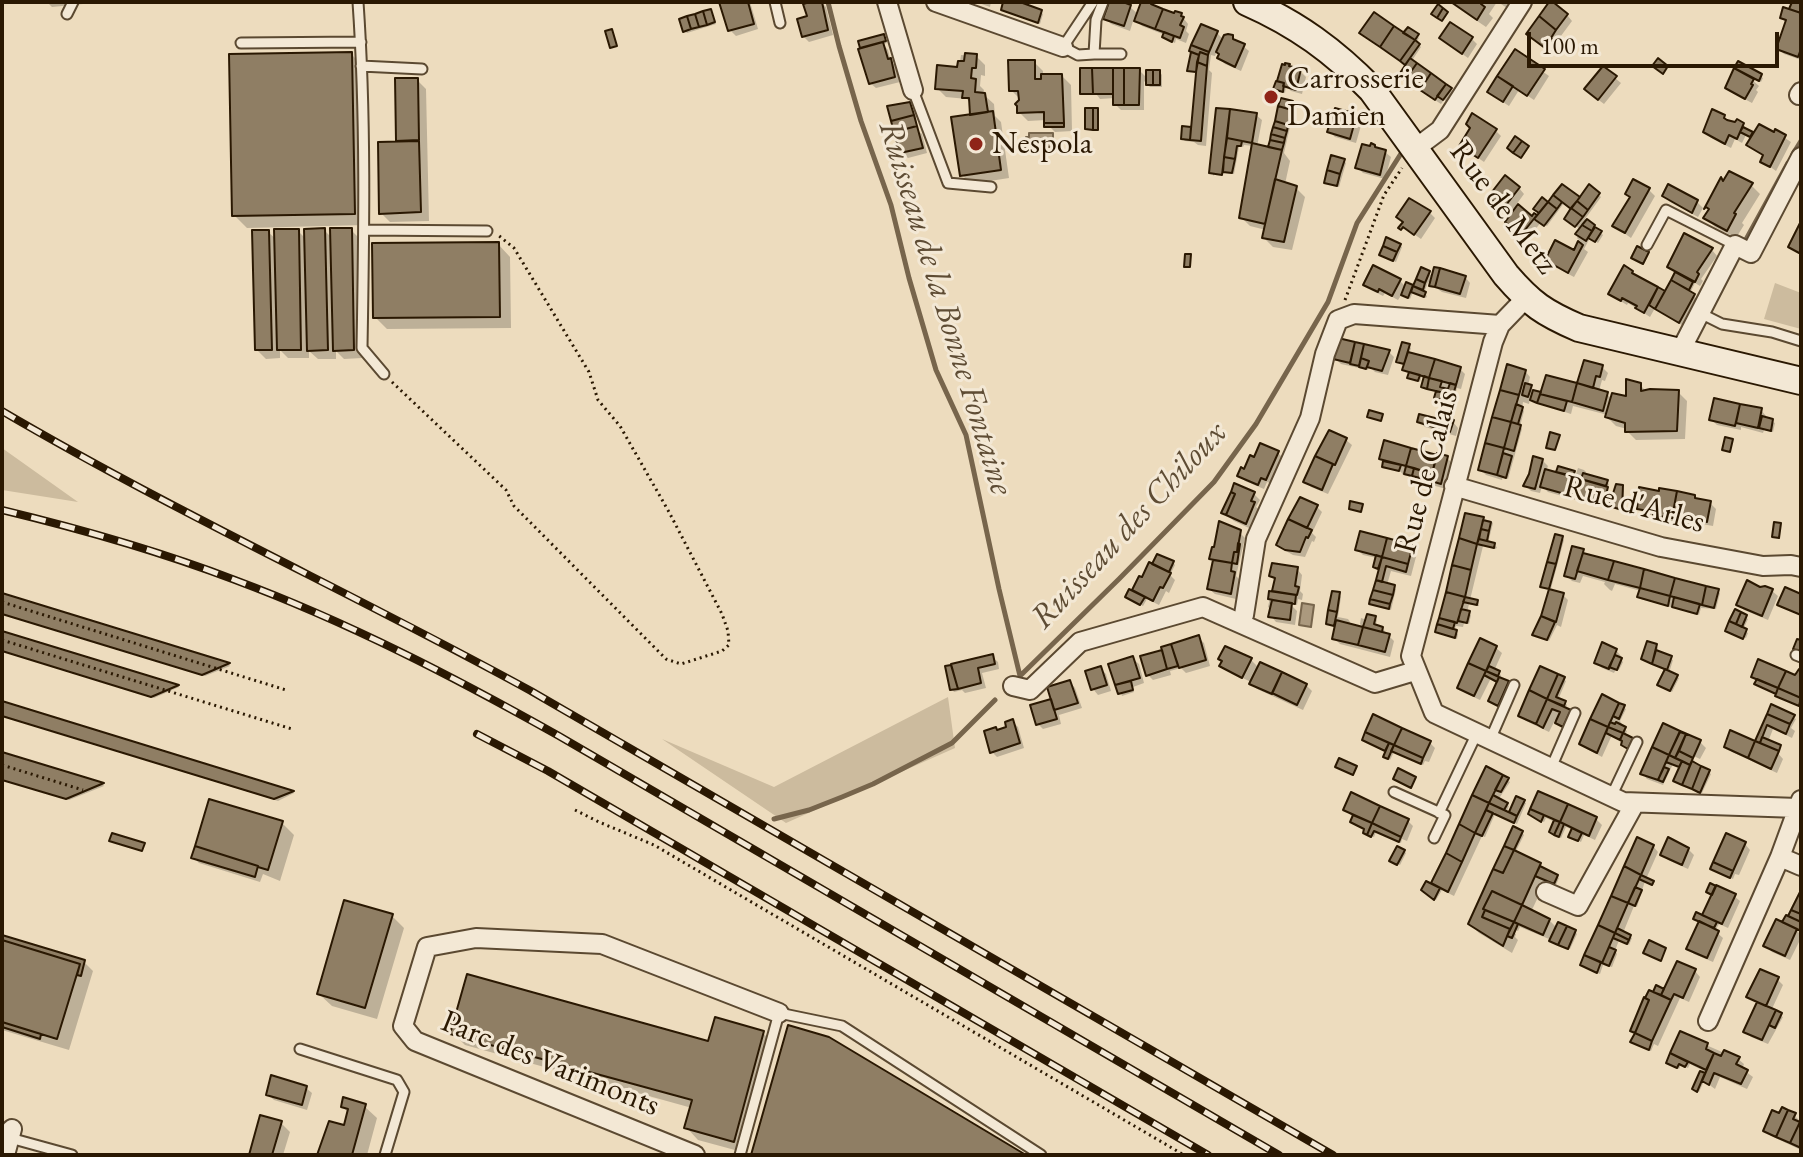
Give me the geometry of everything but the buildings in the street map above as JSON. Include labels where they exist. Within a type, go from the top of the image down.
[{"type":"street","points":[[887,2],[913,90]]},
{"type":"street","points":[[936,2],[1063,47]]},
{"type":"street","name":"Rue de Metz","points":[[1247,2],[1298,27],[1349,65],[1416,148],[1499,265],[1526,298],[1550,316],[1579,328],[1801,381]]},
{"type":"street","points":[[1416,148],[1440,130],[1522,2]]},
{"type":"street","points":[[1682,353],[1735,245],[1751,253],[1801,157]]},
{"type":"street","name":"Rue de Calais","points":[[1415,671],[1411,656],[1493,342],[1500,325],[1526,298]]},
{"type":"street","points":[[1240,622],[1244,615],[1256,539],[1310,418],[1325,354],[1338,320],[1354,314],[1500,325]]},
{"type":"street","name":"Rue d'Arles","points":[[1454,486],[1661,547],[1763,566],[1801,567]]},
{"type":"street","points":[[1013,686],[1030,690],[1080,642],[1203,607],[1375,683],[1415,671],[1434,713],[1623,802],[1799,804],[1780,857],[1708,1021]]},
{"type":"street","points":[[1546,892],[1578,906],[1635,803]]},
{"type":"street","points":[[1780,857],[1801,866]]},
{"type":"street","name":"Parc des Varimonts","points":[[695,1155],[415,1041],[403,1026],[427,947],[476,938],[602,944],[779,1013]]},
{"type":"lane","points":[[67,14],[73,2]]},
{"type":"lane","points":[[358,2],[364,230],[362,348],[384,374]]},
{"type":"lane","points":[[775,2],[780,23]]},
{"type":"lane","points":[[1093,2],[1063,47],[1078,55],[1121,54]]},
{"type":"lane","points":[[1094,54],[1096,20],[1103,2]]},
{"type":"lane","points":[[241,43],[361,42]]},
{"type":"lane","points":[[361,66],[422,69]]},
{"type":"lane","points":[[913,90],[948,183],[991,187]]},
{"type":"lane","points":[[1647,245],[1666,210],[1735,245]]},
{"type":"lane","points":[[364,230],[487,231]]},
{"type":"lane","points":[[1700,313],[1722,324],[1772,332],[1801,341]]},
{"type":"lane","points":[[1439,813],[1514,685]]},
{"type":"lane","points":[[1551,768],[1575,713]]},
{"type":"lane","points":[[1611,797],[1637,742]]},
{"type":"lane","points":[[1394,792],[1445,815],[1434,838]]},
{"type":"lane","points":[[740,1155],[779,1013],[842,1026],[1041,1155]]},
{"type":"lane","points":[[300,1049],[397,1080],[404,1092],[385,1155]]},
{"type":"lane","points":[[9,1141],[72,1155]]},
{"type":"path","points":[[1338,320],[1384,195],[1416,148]]},
{"type":"path","points":[[384,374],[506,490],[514,506],[666,659],[681,664],[722,651],[729,645],[722,614],[620,426],[598,400],[589,372],[514,248],[502,237],[487,231]]},
{"type":"path","points":[[2,602],[286,690]]},
{"type":"path","points":[[2,640],[292,729]]},
{"type":"path","points":[[2,765],[83,790]]},
{"type":"path","points":[[575,810],[654,845],[1184,1155]]},
{"type":"shaded area","points":[[1029,133],[1053,133],[1053,147],[1023,147],[1022,141],[1026,141]]},
{"type":"shaded area","points":[[1775,283],[1801,293],[1801,329],[1764,319]]},
{"type":"shaded area","points":[[2,448],[78,502],[2,490]]},
{"type":"shaded area","points":[[1302,603],[1314,605],[1311,627],[1299,625]]},
{"type":"shaded area","points":[[948,697],[955,748],[786,823],[662,739],[774,787]]},
{"type":"waterway","name":"Ruisseau de la Bonne Fontaine","points":[[828,2],[861,121],[891,205],[936,370],[966,435],[1020,676]]},
{"type":"waterway","name":"Ruisseau des Chiloux","points":[[1793,154],[1801,141]]},
{"type":"waterway","name":"Ruisseau des Chiloux","points":[[1021,675],[1214,482],[1256,424],[1328,302],[1357,223],[1402,152]]},
{"type":"waterway","name":"Ruisseau des Chiloux","points":[[1743,245],[1788,163]]},
{"type":"waterway","name":"Ruisseau de la Bonne Fontaine","points":[[774,819],[809,810],[873,784],[952,743],[995,700]]},
{"type":"railway","points":[[2,411],[199,519],[531,691],[1333,1155]]},
{"type":"railway","points":[[2,510],[120,541],[235,580],[319,614],[440,672],[559,736],[1279,1155]]},
{"type":"railway","points":[[477,734],[548,771],[1208,1155]]},
{"type":"place","name":"Carrosserie Damien","points":[[1271,97]]},
{"type":"place","name":"Nespola","points":[[976,144]]}]
